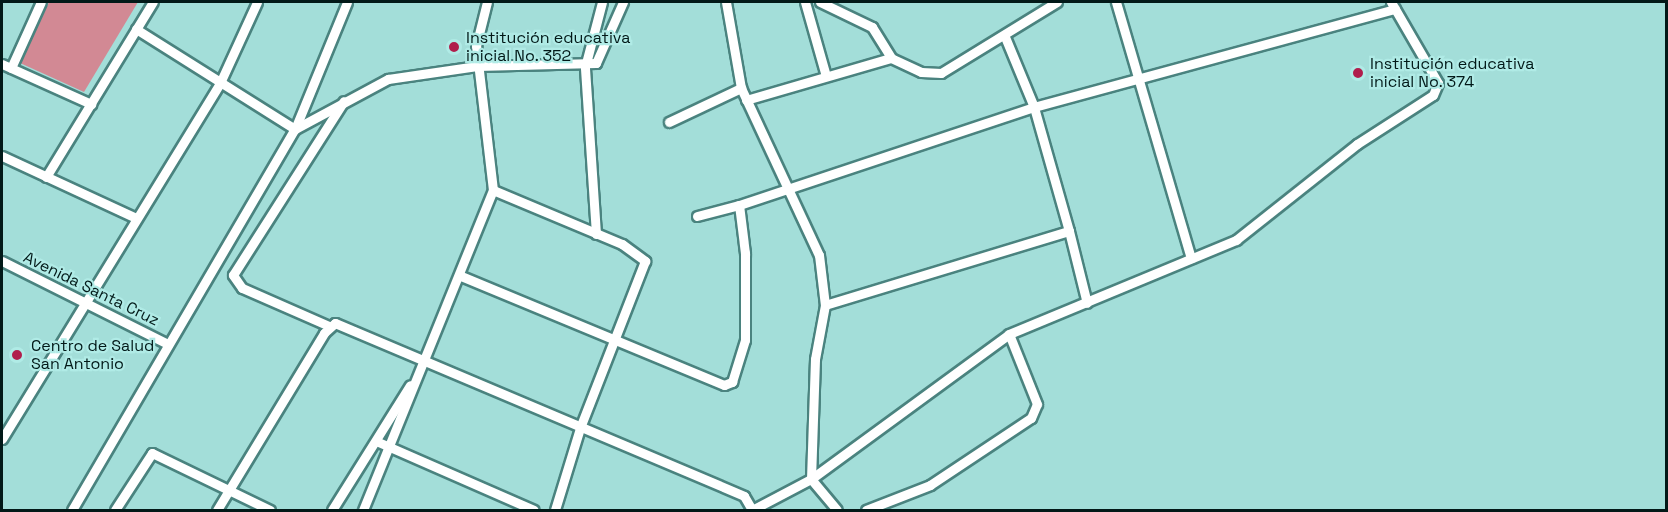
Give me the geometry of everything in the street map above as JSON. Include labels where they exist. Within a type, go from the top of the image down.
[{"type":"street","points":[[41,2],[6,66],[91,104]]},
{"type":"street","points":[[46,177],[153,2]]},
{"type":"street","points":[[2,439],[220,83],[257,2]]},
{"type":"street","points":[[72,510],[295,129],[347,2]]},
{"type":"street","points":[[363,510],[391,447],[423,362],[461,276],[493,190],[477,66],[487,2]]},
{"type":"street","points":[[596,234],[585,67],[602,2]]},
{"type":"street","points":[[295,129],[348,96],[388,79],[477,66],[585,67],[601,55],[623,2]]},
{"type":"street","points":[[726,2],[741,88],[819,255],[825,305],[815,359],[811,479],[837,510]]},
{"type":"street","points":[[805,2],[826,76]]},
{"type":"street","points":[[820,2],[872,27],[891,58],[921,72],[941,73],[1005,37],[1057,2]]},
{"type":"street","points":[[1116,2],[1142,81],[1191,258]]},
{"type":"street","points":[[348,96],[233,275],[242,288],[329,326],[345,327],[423,362],[744,496],[752,510],[811,479],[1009,334],[1236,240],[1357,144],[1433,95],[1438,83],[1393,5],[1142,81],[1034,107],[739,205],[697,216]]},
{"type":"street","points":[[136,29],[295,129]]},
{"type":"street","points":[[1005,37],[1034,107],[1087,303]]},
{"type":"street","points":[[746,100],[891,58]]},
{"type":"street","points":[[669,122],[741,88]]},
{"type":"street","points":[[2,156],[136,218]]},
{"type":"street","points":[[493,190],[641,254],[645,261],[613,338],[580,428],[555,510]]},
{"type":"street","points":[[461,276],[724,385],[732,382],[745,340],[746,253],[739,205]]},
{"type":"street","points":[[825,305],[1069,231]]},
{"type":"street","name":"Avenida Santa Cruz","points":[[2,261],[168,344]]},
{"type":"street","points":[[217,510],[329,326]]},
{"type":"street","points":[[866,510],[930,485],[1031,418],[1038,404],[1009,334]]},
{"type":"street","points":[[332,510],[423,362]]},
{"type":"street","points":[[376,441],[534,510]]},
{"type":"street","points":[[115,510],[152,453],[230,488],[270,510]]},
{"type":"shaded area","points":[[49,2],[138,2],[84,92],[20,63]]},
{"type":"place","name":"Institución educativa inicial No. 352","points":[[454,47]]},
{"type":"place","name":"Institución educativa inicial No. 374","points":[[1358,73]]},
{"type":"place","name":"Centro de Salud San Antonio","points":[[17,355]]}]
